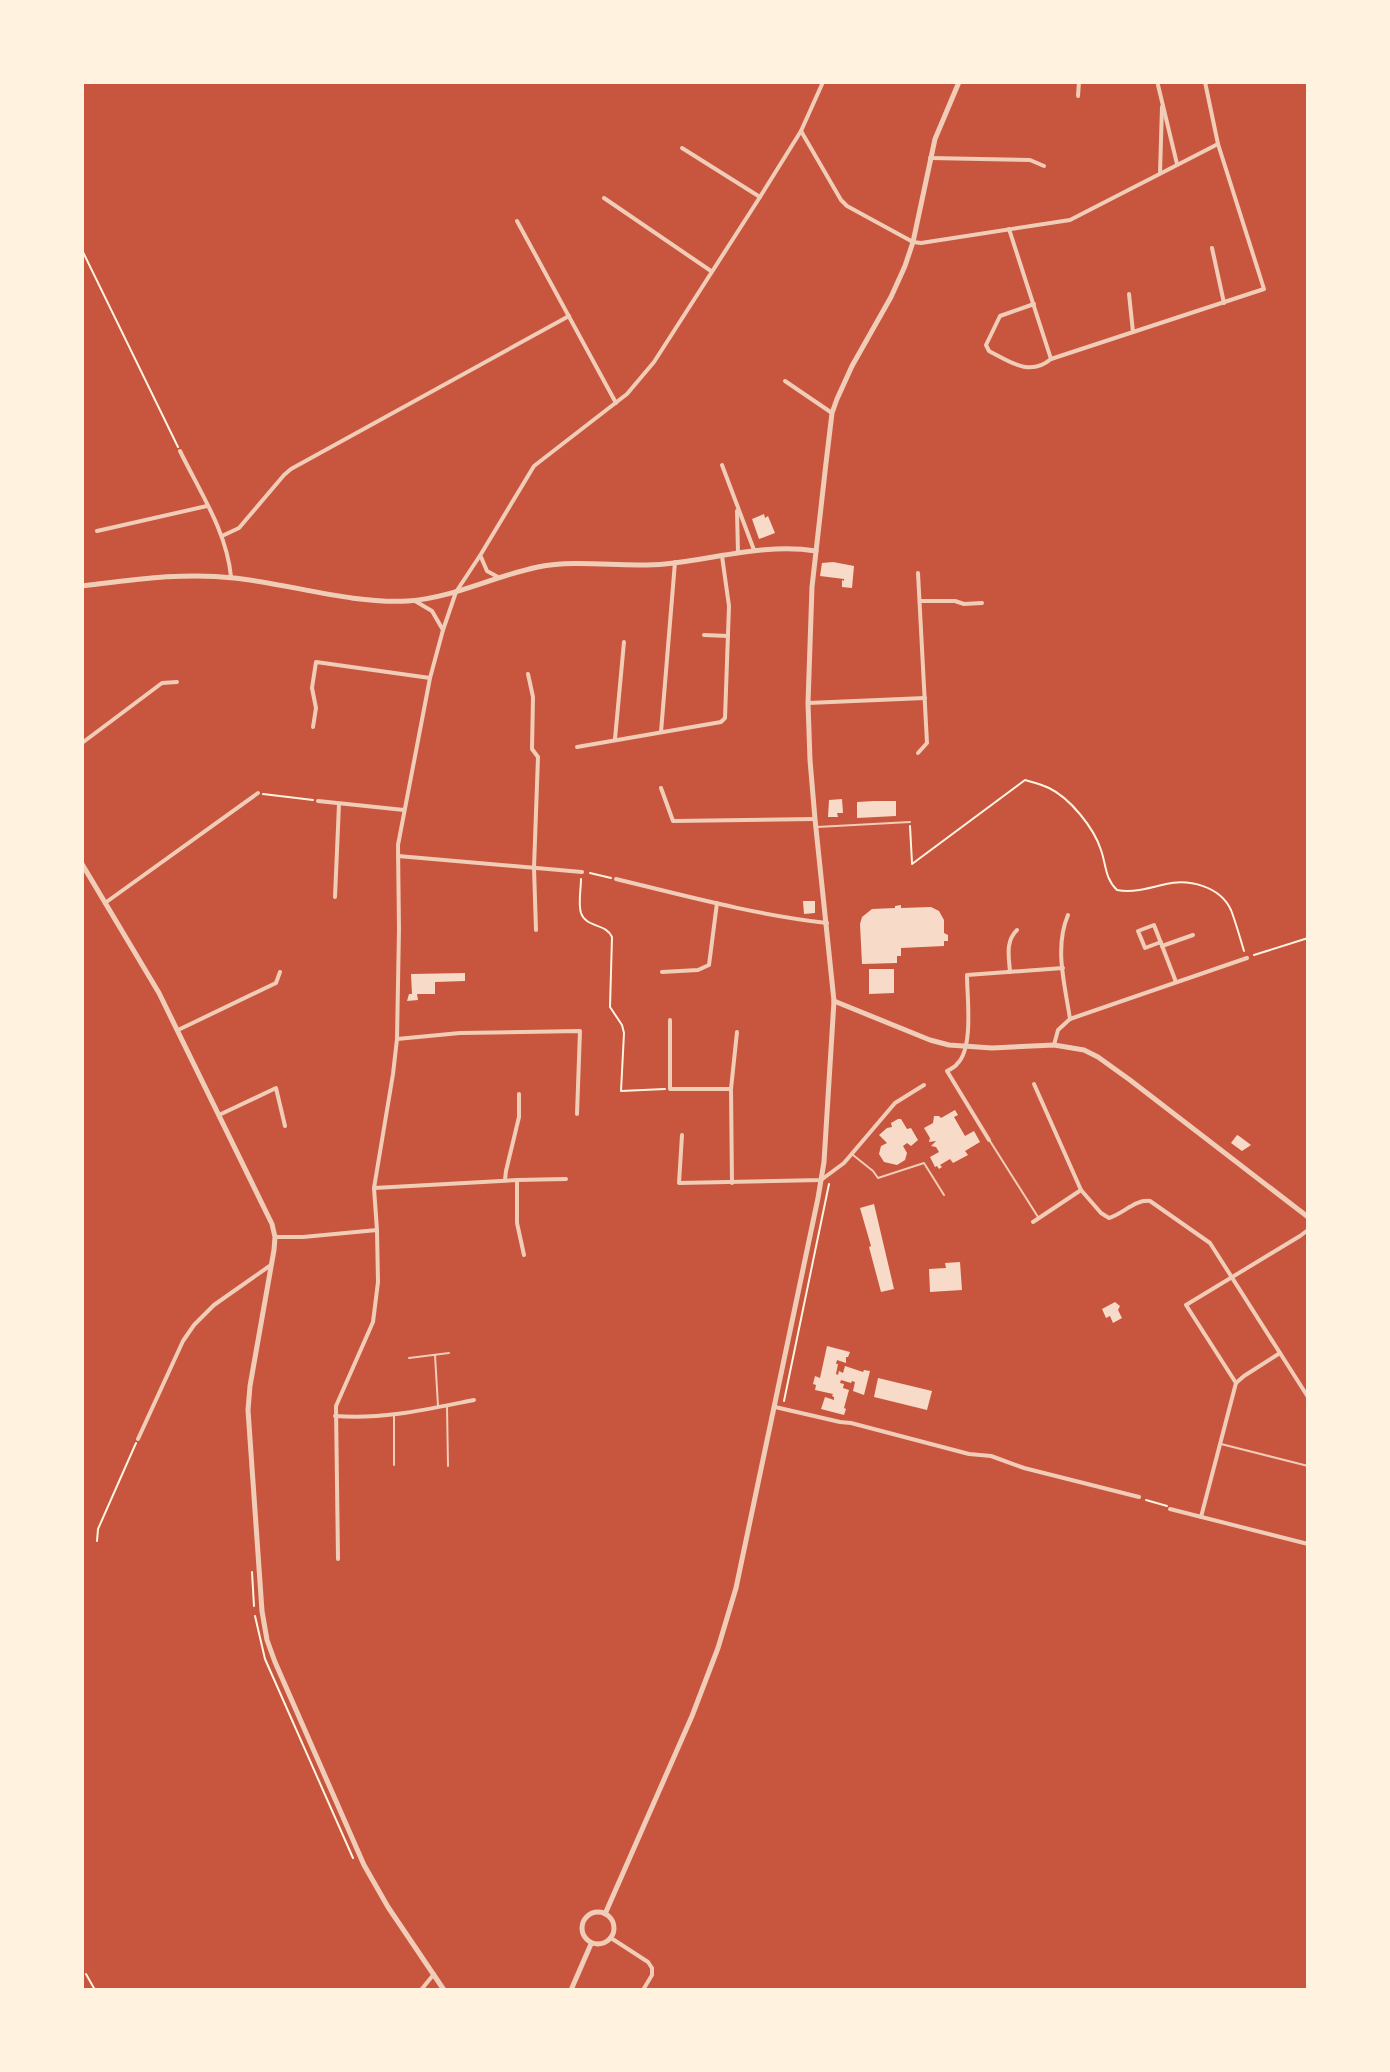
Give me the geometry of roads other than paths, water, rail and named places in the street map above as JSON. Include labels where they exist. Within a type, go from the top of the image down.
[{"type":"street","points":[[338,1559],[336,1406],[373,1322],[378,1282],[374,1188],[397,1039],[398,845],[430,678],[443,630],[456,592],[534,466],[616,403],[638,383],[654,362],[801,131],[823,82]]},
{"type":"street","points":[[605,1914],[688,1728],[718,1648],[736,1588],[821,1180],[835,1021],[815,819],[808,703],[810,617],[832,413],[843,384],[900,280],[913,242],[930,158],[959,82]]},
{"type":"street","points":[[1078,96],[1079,82]]},
{"type":"street","points":[[1034,304],[1000,316],[986,348],[1025,368],[1264,289],[1218,144],[1205,82]]},
{"type":"street","points":[[1158,85],[1177,164]]},
{"type":"street","points":[[1160,173],[1162,99]]},
{"type":"street","points":[[801,131],[847,206],[913,242],[921,243],[1077,218],[1218,144]]},
{"type":"street","points":[[682,148],[760,197]]},
{"type":"street","points":[[930,158],[1030,160],[1044,166]]},
{"type":"street","points":[[604,198],[712,271]]},
{"type":"street","points":[[517,221],[616,403]]},
{"type":"street","points":[[1009,229],[1051,359]]},
{"type":"street","points":[[1212,248],[1224,303]]},
{"type":"street","points":[[1129,294],[1133,332]]},
{"type":"street","points":[[222,536],[239,528],[291,469],[569,316]]},
{"type":"street","points":[[785,381],[832,413]]},
{"type":"street","points":[[180,451],[222,536],[229,554],[231,577]]},
{"type":"street","points":[[722,465],[754,550]]},
{"type":"street","points":[[737,504],[738,553]]},
{"type":"street","points":[[97,531],[207,506]]},
{"type":"street","points":[[82,586],[194,575],[231,577],[372,600],[412,600],[456,592],[500,577],[561,563],[659,564],[754,550],[816,551]]},
{"type":"street","points":[[481,554],[487,571],[500,577]]},
{"type":"street","points":[[577,747],[721,722],[725,718],[729,606],[722,556]]},
{"type":"street","points":[[661,732],[675,562]]},
{"type":"street","points":[[918,573],[927,743],[918,753]]},
{"type":"street","points":[[412,600],[432,611],[443,630]]},
{"type":"street","points":[[921,601],[982,603]]},
{"type":"street","points":[[704,635],[728,636]]},
{"type":"street","points":[[615,739],[624,642]]},
{"type":"street","points":[[313,727],[316,708],[312,688],[316,662],[430,678]]},
{"type":"street","points":[[528,674],[533,697],[532,749],[538,757],[534,868],[536,930]]},
{"type":"street","points":[[82,743],[162,683],[177,682]]},
{"type":"street","points":[[808,703],[925,698]]},
{"type":"street","points":[[661,788],[673,821],[815,819]]},
{"type":"street","points":[[105,903],[258,793]]},
{"type":"street","points":[[318,801],[404,810]]},
{"type":"street","points":[[335,897],[339,804]]},
{"type":"street","points":[[398,856],[582,872]]},
{"type":"street","points":[[82,864],[159,993],[267,1213],[275,1237],[248,1398],[257,1554],[265,1630],[275,1662],[364,1865],[388,1907],[444,1990]]},
{"type":"street","points":[[616,879],[717,903],[827,923]]},
{"type":"street","points":[[662,972],[698,970],[709,965],[717,903]]},
{"type":"street","points":[[1068,915],[1062,934],[1070,1019]]},
{"type":"street","points":[[1176,982],[1161,944],[1154,925],[1138,931],[1145,948],[1161,944],[1193,935]]},
{"type":"street","points":[[1010,972],[1009,944],[1017,930]]},
{"type":"street","points":[[1054,1045],[1058,1030],[1070,1019],[1247,958]]},
{"type":"street","points":[[989,1140],[947,1071],[958,1063],[965,1047],[968,1030],[967,975],[1063,968]]},
{"type":"street","points":[[178,1030],[276,983],[280,972]]},
{"type":"street","points":[[834,1001],[939,1043],[965,1047],[1054,1045],[1084,1050],[1098,1057],[1308,1217]]},
{"type":"street","points":[[670,1020],[670,1089],[731,1089]]},
{"type":"street","points":[[397,1039],[460,1033],[580,1031],[577,1114]]},
{"type":"street","points":[[732,1183],[731,1089],[737,1032]]},
{"type":"street","points":[[1034,1084],[1081,1190],[1101,1213],[1109,1218],[1141,1201],[1150,1201],[1210,1243],[1308,1397]]},
{"type":"street","points":[[682,1135],[679,1183],[821,1180],[831,1175],[852,1154],[895,1103],[924,1085]]},
{"type":"street","points":[[219,1115],[276,1088],[285,1126]]},
{"type":"street","points":[[505,1180],[519,1117],[519,1094]]},
{"type":"street","points":[[374,1188],[566,1179]]},
{"type":"street","points":[[517,1180],[517,1223],[524,1255]]},
{"type":"street","points":[[1033,1222],[1081,1190]]},
{"type":"street","points":[[275,1237],[377,1230]]},
{"type":"street","points":[[1236,1383],[1186,1305],[1308,1230]]},
{"type":"street","points":[[138,1439],[183,1341],[194,1325],[214,1305],[271,1265]]},
{"type":"street","points":[[1201,1517],[1236,1383],[1280,1353]]},
{"type":"street","points":[[335,1416],[394,1414],[474,1400]]},
{"type":"street","points":[[775,1407],[969,1454],[991,1456],[1024,1468],[1139,1497]]},
{"type":"street","points":[[1170,1509],[1308,1544]]},
{"type":"street","points":[[590,1914],[605,1914],[614,1927],[611,1938],[602,1944],[591,1944],[583,1935],[582,1923],[590,1914]]},
{"type":"street","points":[[611,1938],[648,1962],[652,1968],[652,1975],[643,1990]]},
{"type":"street","points":[[571,1990],[591,1944]]},
{"type":"street","points":[[421,1990],[434,1974]]},
{"type":"lane","points":[[816,827],[910,822]]},
{"type":"lane","points":[[989,1140],[1039,1218]]},
{"type":"lane","points":[[852,1154],[878,1178],[924,1163],[944,1195]]},
{"type":"lane","points":[[409,1358],[449,1353]]},
{"type":"lane","points":[[435,1355],[438,1407]]},
{"type":"lane","points":[[447,1405],[448,1466]]},
{"type":"lane","points":[[394,1414],[394,1465]]},
{"type":"lane","points":[[1220,1444],[1308,1466]]}]
